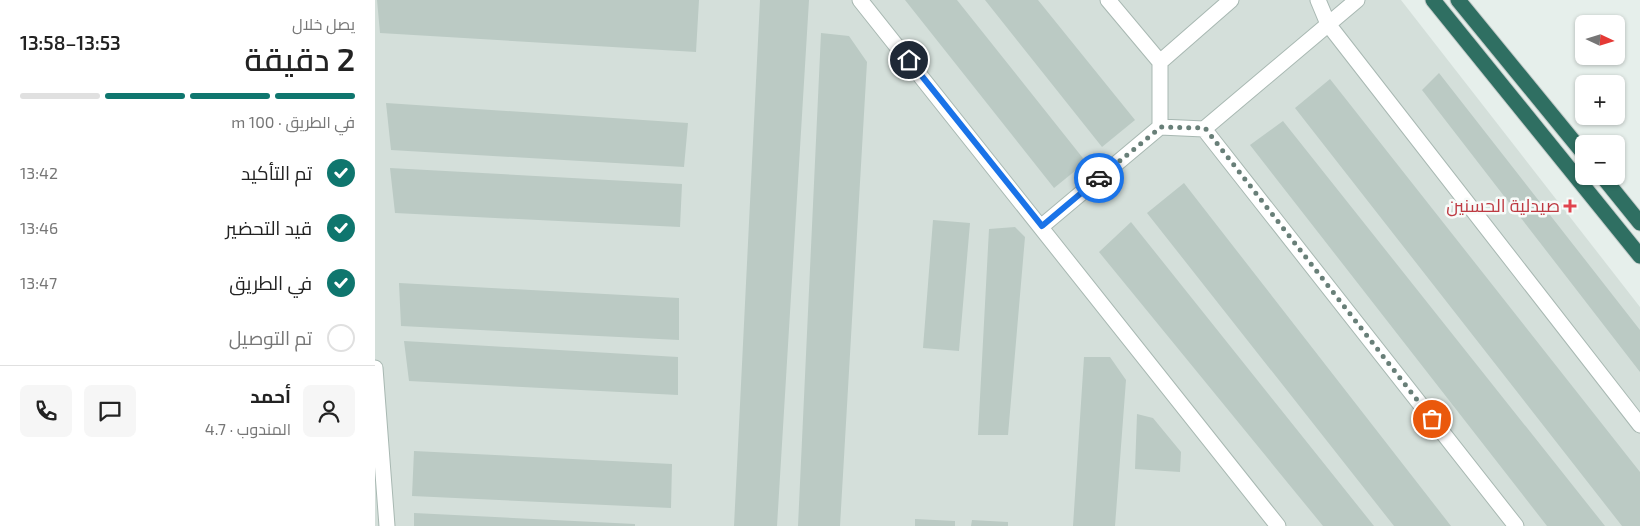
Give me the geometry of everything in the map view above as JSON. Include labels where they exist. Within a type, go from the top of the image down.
[{"type":"highway","points":[[1433,0],[1640,256]]},
{"type":"highway","points":[[1458,0],[1575,143]]},
{"type":"highway","points":[[1609,185],[1640,223]]},
{"type":"lane","points":[[860,0],[1042,226],[1278,526]]},
{"type":"lane","points":[[1108,0],[1160,62],[1161,127]]},
{"type":"lane","points":[[1160,62],[1231,0]]},
{"type":"lane","points":[[1318,0],[1328,24],[1640,425]]},
{"type":"lane","points":[[1042,226],[1161,127],[1205,128],[1357,0]]},
{"type":"lane","points":[[1205,128],[1516,526]]},
{"type":"lane","points":[[375,368],[387,526]]},
{"type":"shaded area","points":[[375,0],[1401,0],[1640,307],[1640,526],[375,526]]},
{"type":"building","points":[[377,0],[699,0],[696,52],[380,33]]},
{"type":"building","points":[[760,0],[809,0],[777,526],[734,526]]},
{"type":"building","points":[[905,0],[957,0],[1086,162],[1054,188]]},
{"type":"building","points":[[985,0],[1038,0],[1135,120],[1102,147]]},
{"type":"building","points":[[821,33],[849,36],[867,62],[840,526],[798,526]]},
{"type":"building","points":[[1439,73],[1640,330],[1640,372],[1422,90]]},
{"type":"building","points":[[1330,79],[1640,472],[1640,526],[1622,526],[1295,108]]},
{"type":"building","points":[[386,103],[688,123],[684,167],[391,150]]},
{"type":"building","points":[[1283,121],[1605,526],[1547,526],[1250,145]]},
{"type":"building","points":[[390,168],[682,184],[680,227],[395,213]]},
{"type":"building","points":[[1184,183],[1451,526],[1394,526],[1147,213]]},
{"type":"building","points":[[933,220],[970,223],[959,351],[923,348]]},
{"type":"building","points":[[1131,222],[1374,526],[1323,526],[1099,252]]},
{"type":"building","points":[[1015,227],[1025,237],[1008,435],[978,435],[989,229]]},
{"type":"building","points":[[399,283],[679,298],[679,340],[401,326]]},
{"type":"building","points":[[404,341],[678,357],[678,395],[409,381]]},
{"type":"building","points":[[1084,357],[1110,357],[1126,380],[1115,526],[1073,526]]},
{"type":"building","points":[[1137,414],[1153,418],[1181,452],[1180,472],[1135,469]]},
{"type":"building","points":[[414,451],[672,464],[671,508],[412,496]]},
{"type":"building","points":[[414,513],[635,524],[635,526],[414,526]]},
{"type":"building","points":[[915,519],[955,521],[955,526],[915,526]]},
{"type":"building","points":[[972,520],[1008,522],[1008,526],[971,526]]},
{"type":"way so far","points":[[1099,178],[1161,127],[1205,128],[1432,419]]},
{"type":"place","name":"صيدلية الحسنين","points":[[1570,206]]},
{"type":"route","points":[[909,60],[1042,226],[1099,178]]}]
